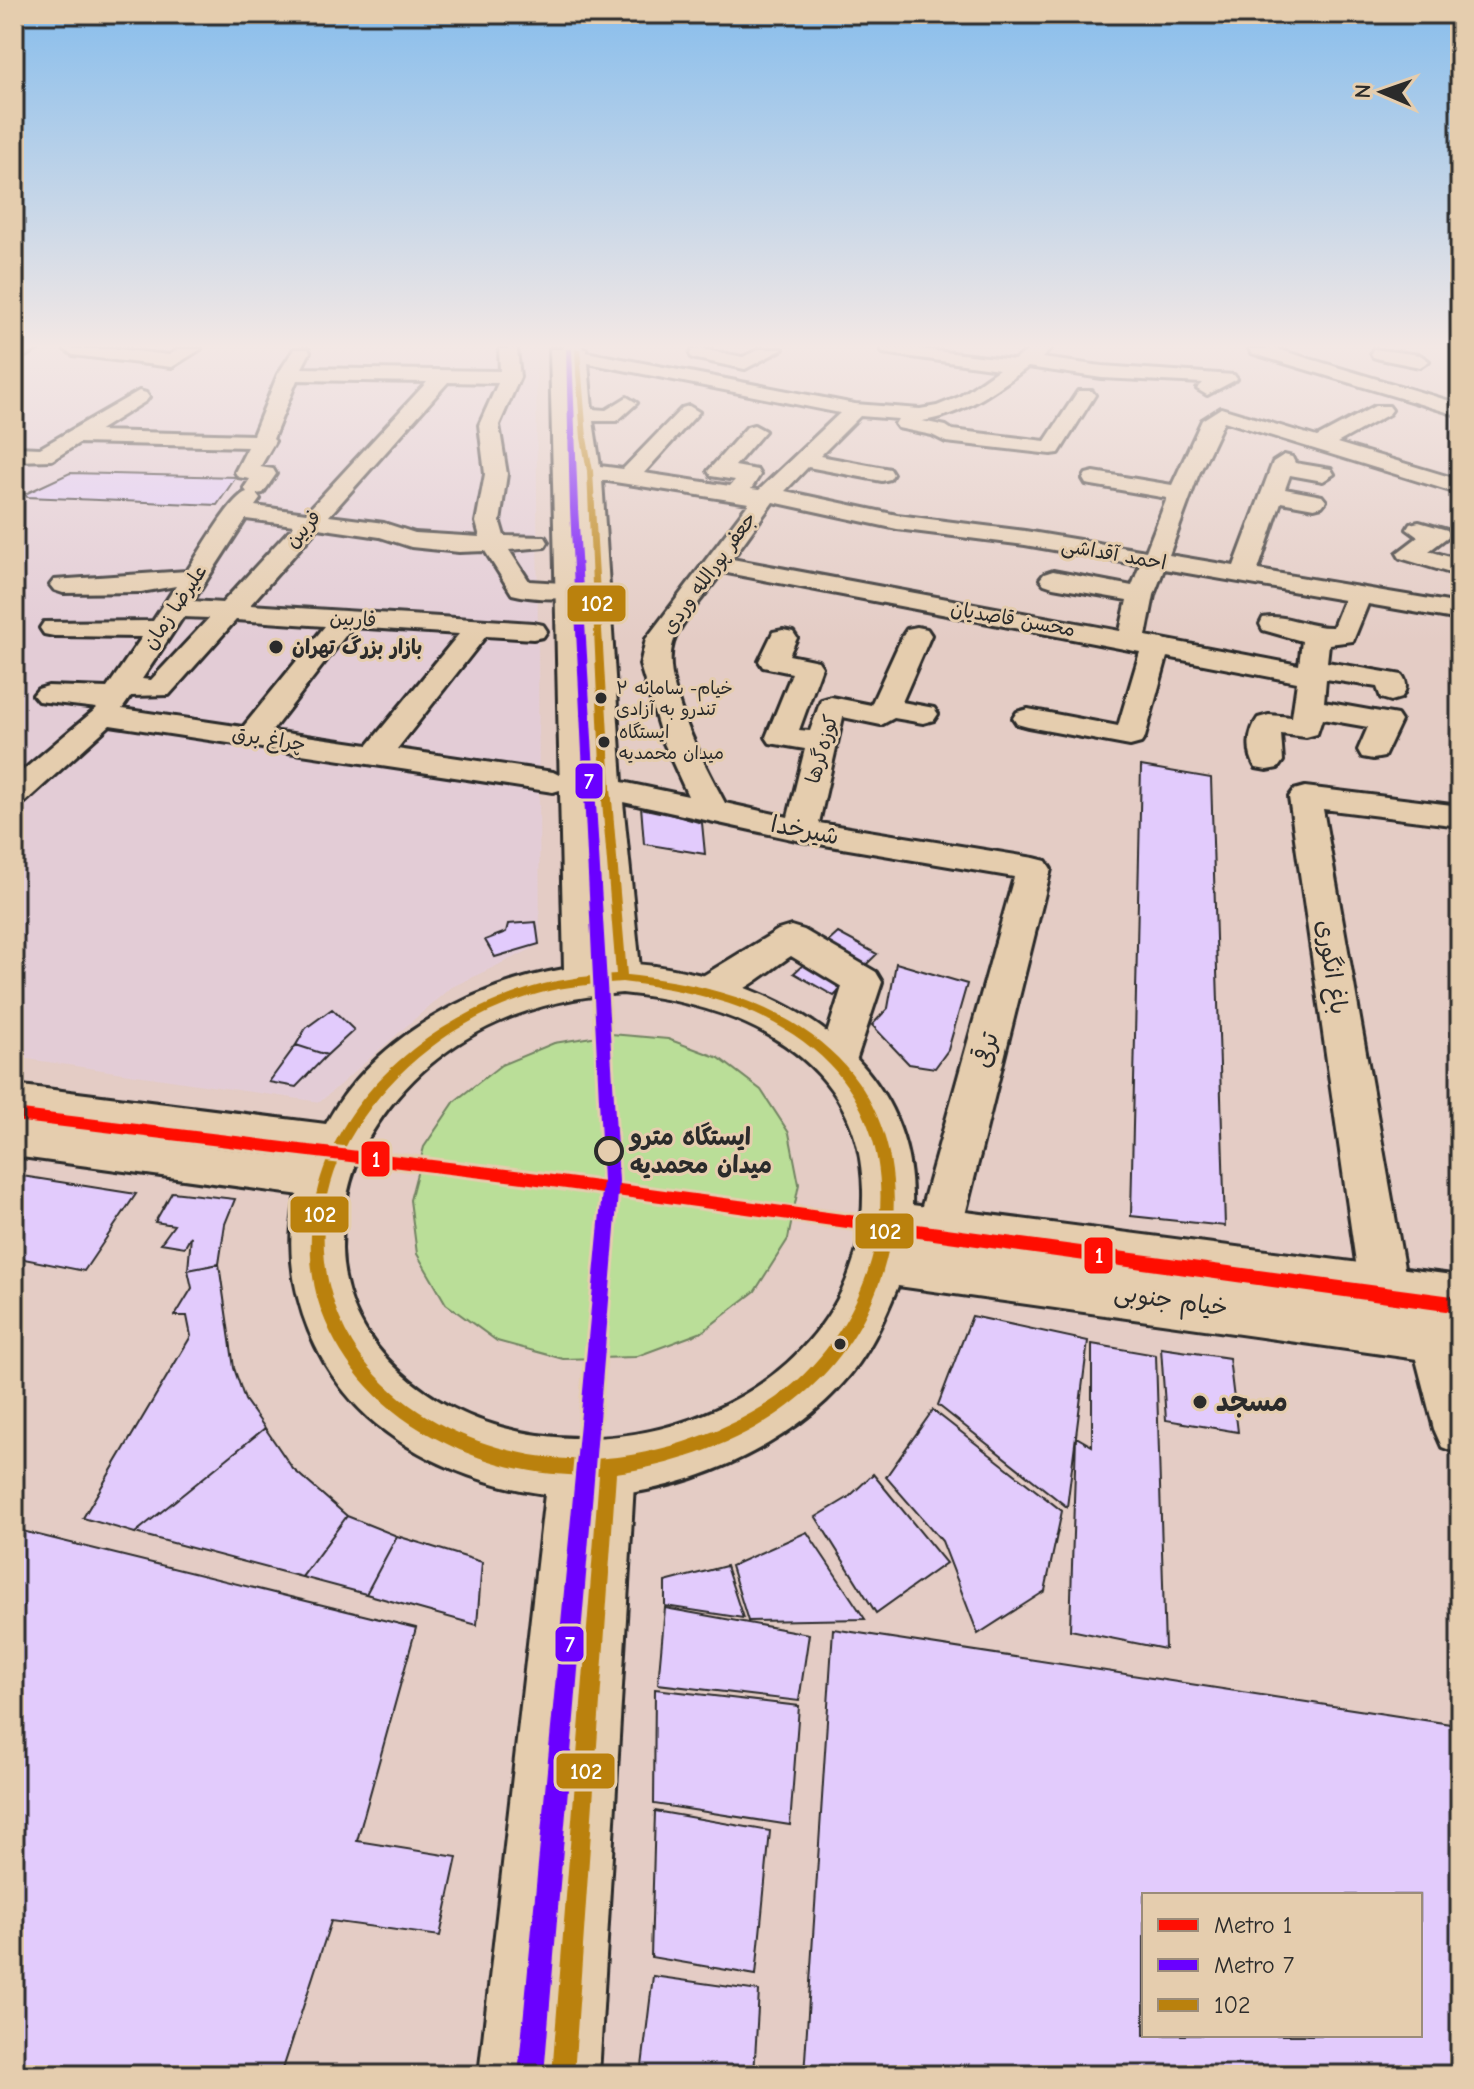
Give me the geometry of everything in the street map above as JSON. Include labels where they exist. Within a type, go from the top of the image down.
[{"type":"main road","points":[[575,446],[577,469],[570,590],[579,785],[604,979]]},
{"type":"main road","points":[[604,979],[667,981],[710,990],[780,1019],[837,1065],[868,1108],[886,1159],[886,1243],[866,1306],[835,1353],[791,1395],[737,1430],[675,1454],[593,1468],[503,1459],[436,1433],[382,1395],[343,1346],[320,1292],[314,1236],[330,1163],[370,1094],[415,1050],[467,1017],[524,993],[604,979]]},
{"type":"main road","points":[[14,1103],[330,1163]]},
{"type":"main road","points":[[886,1243],[938,1231],[1384,1290],[1452,1325]]},
{"type":"main road","name":"خیام جنوبی","points":[[886,1243],[1452,1325]]},
{"type":"main road","points":[[519,2075],[593,1468]]},
{"type":"street","points":[[14,454],[44,455],[58,446]]},
{"type":"street","points":[[248,499],[265,474],[246,472],[261,446]]},
{"type":"street","name":"فربین","points":[[113,700],[159,689],[376,446]]},
{"type":"street","points":[[492,446],[496,474],[491,534],[521,589],[570,590]]},
{"type":"street","points":[[628,477],[657,446]]},
{"type":"street","points":[[737,494],[749,475],[719,471],[740,446]]},
{"type":"street","name":"جعفر پورالله وردی","points":[[712,811],[678,741],[654,665],[660,639],[767,496],[817,446]]},
{"type":"street","points":[[1028,718],[1130,737],[1144,643],[1141,595],[1201,446]]},
{"type":"street","points":[[1332,446],[1460,487]]},
{"type":"street","points":[[803,460],[882,474]]},
{"type":"street","points":[[1243,575],[1283,464],[1323,474]]},
{"type":"street","points":[[577,469],[579,785]]},
{"type":"street","name":"احمد آقداشی","points":[[577,469],[767,496],[905,527],[1025,538],[1359,595],[1397,590],[1460,612]]},
{"type":"street","points":[[1096,489],[1177,502]]},
{"type":"street","points":[[248,499],[295,491],[400,511]]},
{"type":"street","points":[[1272,494],[1314,501]]},
{"type":"street","points":[[248,499],[311,521],[384,530],[411,540],[491,534],[536,542]]},
{"type":"street","name":"علیرضا زمان","points":[[113,700],[248,499]]},
{"type":"street","points":[[905,527],[916,499]]},
{"type":"street","points":[[1025,538],[1038,511]]},
{"type":"street","points":[[459,518],[491,534]]},
{"type":"street","points":[[1419,529],[1438,535],[1409,553],[1460,568]]},
{"type":"street","name":"محسن قاصدیان","points":[[714,563],[1144,643],[1313,672],[1392,681],[1391,692]]},
{"type":"street","points":[[896,597],[913,571]]},
{"type":"street","points":[[761,597],[777,575]]},
{"type":"street","points":[[63,585],[141,584],[149,580],[195,578]]},
{"type":"street","points":[[1053,579],[1141,595]]},
{"type":"street","points":[[1273,624],[1316,636],[1343,635],[1359,595]]},
{"type":"street","name":"فاربین","points":[[54,628],[230,612],[533,631]]},
{"type":"street","points":[[252,736],[345,619]]},
{"type":"street","points":[[1012,649],[1025,621]]},
{"type":"street","points":[[376,755],[479,627]]},
{"type":"street","points":[[917,635],[884,708],[923,714]]},
{"type":"street","points":[[1307,718],[1316,636]]},
{"type":"street","points":[[783,638],[773,661],[808,667],[781,737],[822,742]]},
{"type":"street","points":[[48,695],[113,700]]},
{"type":"street","points":[[14,795],[113,700]]},
{"type":"street","name":"چراغ برق","points":[[113,700],[252,736],[579,785]]},
{"type":"street","name":"کوزه‌گرها","points":[[801,830],[831,706],[881,716],[884,708]]},
{"type":"street","points":[[1267,761],[1264,742],[1269,724],[1307,718],[1386,721],[1373,750]]},
{"type":"street","name":"شیرخدا","points":[[579,785],[801,830],[1034,869]]},
{"type":"street","name":"باغ انگوری","points":[[1384,1290],[1305,797],[1460,816]]},
{"type":"street","name":"ترقی","points":[[938,1231],[1034,869]]},
{"type":"street","points":[[710,990],[791,939],[863,982],[837,1065]]},
{"type":"street","points":[[14,1139],[330,1163]]},
{"type":"street","points":[[1452,1325],[1460,1429]]},
{"type":"street","points":[[563,2075],[593,1468]]},
{"type":"shaded area","name":"بازار بزرگ تهران","points":[[14,446],[537,446],[540,945],[450,988],[320,1102],[14,1057]]},
{"type":"green space","points":[[611,1034],[668,1039],[719,1058],[761,1090],[789,1133],[799,1184],[788,1239],[755,1291],[702,1332],[635,1357],[563,1359],[497,1341],[446,1304],[417,1254],[410,1200],[424,1147],[455,1101],[501,1065],[554,1043]]},
{"type":"building","points":[[70,473],[236,477],[217,505],[27,497],[25,494]]},
{"type":"building","points":[[1141,766],[1211,778],[1225,1226],[1131,1216]]},
{"type":"building","points":[[641,806],[702,823],[705,854],[644,844]]},
{"type":"building","points":[[536,922],[539,944],[495,957],[485,940],[506,932],[508,924]]},
{"type":"building","points":[[838,933],[877,954],[834,996],[794,973]]},
{"type":"building","points":[[896,963],[967,984],[948,1050],[935,1068],[909,1064],[872,1025],[888,1008]]},
{"type":"building","points":[[332,1009],[354,1030],[327,1055],[296,1045],[306,1028]]},
{"type":"building","points":[[296,1045],[327,1055],[296,1087],[269,1082]]},
{"type":"building","points":[[22,1176],[136,1194],[84,1271],[14,1257],[14,1186]]},
{"type":"building","points":[[172,1192],[235,1199],[225,1224],[219,1264],[188,1270],[191,1236],[185,1247],[161,1243],[174,1225],[155,1222]]},
{"type":"building","points":[[219,1264],[234,1368],[245,1400],[265,1428],[135,1533],[83,1518],[191,1336],[187,1316],[175,1316],[192,1288],[188,1270]]},
{"type":"building","points":[[972,1316],[1088,1341],[1067,1507],[938,1405]]},
{"type":"building","points":[[1092,1344],[1156,1355],[1165,1649],[1070,1630],[1076,1437],[1092,1446]]},
{"type":"building","name":"مسجد","points":[[1161,1348],[1229,1358],[1238,1432],[1166,1420]]},
{"type":"building","points":[[933,1410],[1062,1511],[1045,1591],[978,1634],[942,1541],[886,1477]]},
{"type":"building","points":[[265,1428],[293,1469],[347,1516],[302,1577],[135,1533]]},
{"type":"building","points":[[873,1474],[946,1563],[876,1613],[816,1517],[849,1497]]},
{"type":"building","points":[[347,1516],[397,1536],[366,1594],[302,1577]]},
{"type":"building","points":[[14,1529],[416,1628],[357,1841],[457,1857],[440,1936],[331,1921],[281,2075],[14,2075]]},
{"type":"building","points":[[807,1532],[865,1619],[748,1621],[731,1566]]},
{"type":"building","points":[[397,1536],[482,1562],[477,1625],[366,1594]]},
{"type":"building","points":[[726,1566],[743,1618],[665,1606],[665,1582]]},
{"type":"building","points":[[665,1608],[809,1634],[799,1701],[658,1684]]},
{"type":"building","points":[[833,1629],[1450,1724],[1460,1767],[1460,2075],[804,2075]]},
{"type":"building","points":[[655,1689],[799,1706],[790,1825],[654,1804]]},
{"type":"building","points":[[655,1811],[770,1831],[756,1975],[651,1957]]},
{"type":"building","points":[[653,1976],[759,1991],[754,2075],[641,2075]]},
{"type":"metro line","name":"7","points":[[531,2075],[611,1181],[572,446]]},
{"type":"metro line","name":"1","points":[[14,1115],[523,1177],[1460,1305]]},
{"type":"transit line","name":"102","points":[[586,446],[590,471],[606,788],[622,978]]},
{"type":"transit line","name":"102","points":[[622,978],[681,986],[737,1001],[789,1026],[835,1063],[862,1098],[879,1137],[887,1178],[887,1221],[879,1263],[864,1304],[842,1341],[815,1374],[787,1398],[738,1428],[668,1455],[632,1463],[595,1467],[557,1466],[495,1455],[454,1440],[415,1418],[381,1391],[353,1359],[333,1323],[321,1283],[317,1241],[321,1197],[334,1157],[354,1120],[380,1086],[411,1057],[446,1031],[483,1010],[535,990],[622,978]]},
{"type":"transit line","name":"102","points":[[563,2075],[608,1467]]},
{"type":"place","name":"بازار بزرگ تهران","points":[[276,647]]},
{"type":"place","name":"خیام- سامانه ۲ تندرو به آزادی","points":[[601,698]]},
{"type":"place","name":"ایستگاه میدان محمدیه","points":[[604,742]]},
{"type":"place","name":"ایستگاه مترو میدان محمدیه","points":[[609,1151]]},
{"type":"place","name":"مسجد","points":[[1200,1402]]}]
